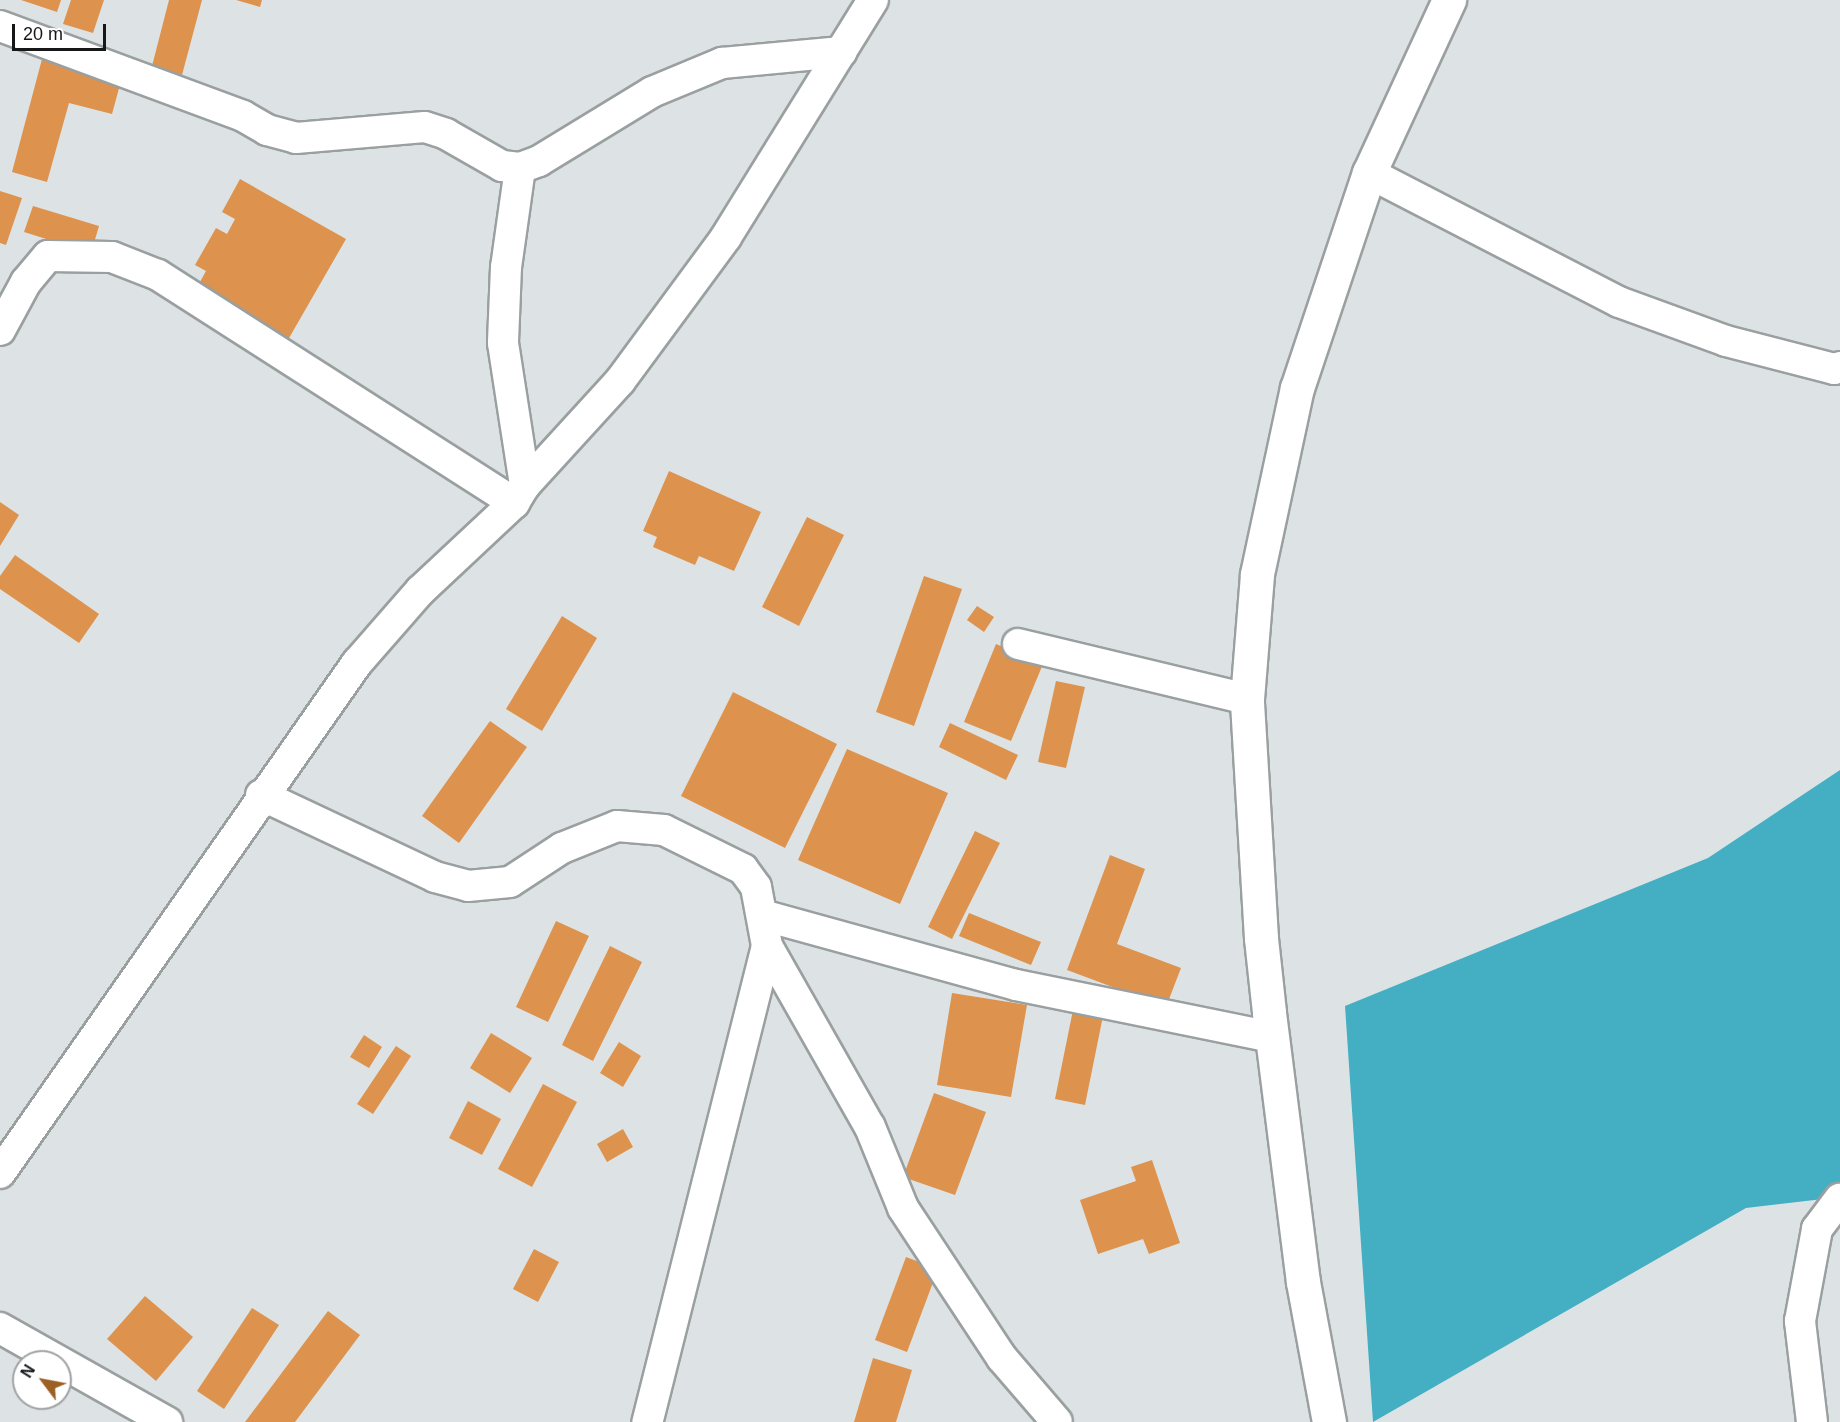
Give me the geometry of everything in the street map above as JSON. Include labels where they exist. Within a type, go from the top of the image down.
[{"type":"main road","points":[[1329,1422],[1303,1282],[1261,938],[1247,699],[1257,574],[1296,388],[1369,173],[1449,0]]},
{"type":"street","points":[[0,1173],[261,795],[357,663],[420,591],[520,494],[620,381],[726,237],[873,0]]},
{"type":"street","points":[[0,26],[243,116],[267,130],[296,138],[425,128],[446,134],[502,166],[520,168],[539,161],[652,92],[722,63],[841,52]]},
{"type":"street","points":[[520,168],[506,267],[503,343],[520,494]]},
{"type":"street","points":[[1369,173],[1619,302],[1726,341],[1834,369],[1840,367]]},
{"type":"street","points":[[0,330],[26,282],[48,256],[112,257],[158,275],[520,494]]},
{"type":"street","points":[[1018,644],[1247,699]]},
{"type":"street","points":[[261,795],[435,878],[468,886],[510,882],[562,848],[617,826],[664,830],[743,869],[756,887],[767,946],[870,1127],[903,1208],[1002,1359],[1057,1422]]},
{"type":"street","points":[[762,915],[1017,985],[1272,1037]]},
{"type":"street","points":[[647,1422],[767,946]]},
{"type":"street","points":[[1812,1422],[1800,1322],[1817,1229],[1840,1199]]},
{"type":"street","points":[[0,1328],[168,1422]]},
{"type":"shaded area","points":[[1840,770],[1840,1197],[1746,1208],[1373,1422],[1345,1006],[1708,858]]},
{"type":"building","points":[[21,0],[61,0],[57,12]]},
{"type":"building","points":[[71,0],[104,0],[93,33],[63,24]]},
{"type":"building","points":[[169,0],[202,0],[182,75],[152,66]]},
{"type":"building","points":[[236,0],[262,0],[260,7]]},
{"type":"building","points":[[42,59],[121,81],[112,114],[69,103],[47,182],[12,172]]},
{"type":"building","points":[[240,179],[346,239],[285,345],[194,293],[206,271],[195,265],[216,228],[227,234],[235,219],[222,212]]},
{"type":"building","points":[[0,191],[22,198],[6,245],[0,243]]},
{"type":"building","points":[[33,206],[99,226],[91,253],[24,232]]},
{"type":"building","points":[[669,471],[761,512],[734,571],[699,556],[695,565],[653,547],[657,537],[643,531]]},
{"type":"building","points":[[0,502],[19,515],[0,546]]},
{"type":"building","points":[[807,517],[844,535],[799,626],[762,607]]},
{"type":"building","points":[[15,555],[99,614],[79,643],[0,589],[0,576]]},
{"type":"building","points":[[924,576],[962,589],[914,726],[876,712]]},
{"type":"building","points":[[977,606],[994,617],[984,632],[967,620]]},
{"type":"building","points":[[562,616],[597,638],[542,731],[506,709]]},
{"type":"building","points":[[996,644],[1043,664],[1011,741],[964,722]]},
{"type":"building","points":[[1056,681],[1085,687],[1066,768],[1038,762]]},
{"type":"building","points":[[733,692],[837,744],[785,848],[681,796]]},
{"type":"building","points":[[490,721],[527,747],[459,843],[422,816]]},
{"type":"building","points":[[950,723],[1018,755],[1006,780],[939,747]]},
{"type":"building","points":[[847,749],[948,793],[900,904],[798,860]]},
{"type":"building","points":[[975,831],[1000,843],[952,939],[928,927]]},
{"type":"building","points":[[1110,855],[1145,869],[1117,944],[1181,968],[1166,1007],[1067,970]]},
{"type":"building","points":[[969,913],[1041,942],[1031,965],[959,936]]},
{"type":"building","points":[[556,921],[589,936],[548,1022],[516,1007]]},
{"type":"building","points":[[610,946],[642,962],[593,1061],[562,1045]]},
{"type":"building","points":[[952,993],[1027,1005],[1011,1097],[937,1085]]},
{"type":"building","points":[[1074,1005],[1104,1011],[1085,1105],[1055,1099]]},
{"type":"building","points":[[491,1033],[532,1058],[510,1093],[470,1068]]},
{"type":"building","points":[[364,1035],[382,1047],[369,1068],[350,1057]]},
{"type":"building","points":[[619,1042],[641,1056],[623,1087],[600,1073]]},
{"type":"building","points":[[396,1046],[411,1056],[373,1114],[357,1104]]},
{"type":"building","points":[[543,1084],[577,1102],[532,1187],[498,1169]]},
{"type":"building","points":[[934,1093],[986,1112],[955,1195],[903,1177]]},
{"type":"building","points":[[468,1101],[501,1119],[482,1155],[449,1138]]},
{"type":"building","points":[[623,1129],[633,1147],[607,1162],[597,1144]]},
{"type":"building","points":[[1152,1160],[1180,1243],[1149,1254],[1143,1239],[1098,1254],[1080,1200],[1136,1181],[1131,1167]]},
{"type":"building","points":[[534,1249],[559,1262],[538,1302],[513,1289]]},
{"type":"building","points":[[906,1257],[938,1269],[907,1352],[875,1340]]},
{"type":"building","points":[[145,1296],[193,1337],[156,1381],[107,1339]]},
{"type":"building","points":[[252,1308],[279,1325],[224,1409],[197,1391]]},
{"type":"building","points":[[328,1311],[360,1335],[295,1422],[245,1422]]},
{"type":"building","points":[[873,1358],[912,1370],[896,1422],[854,1422]]}]
